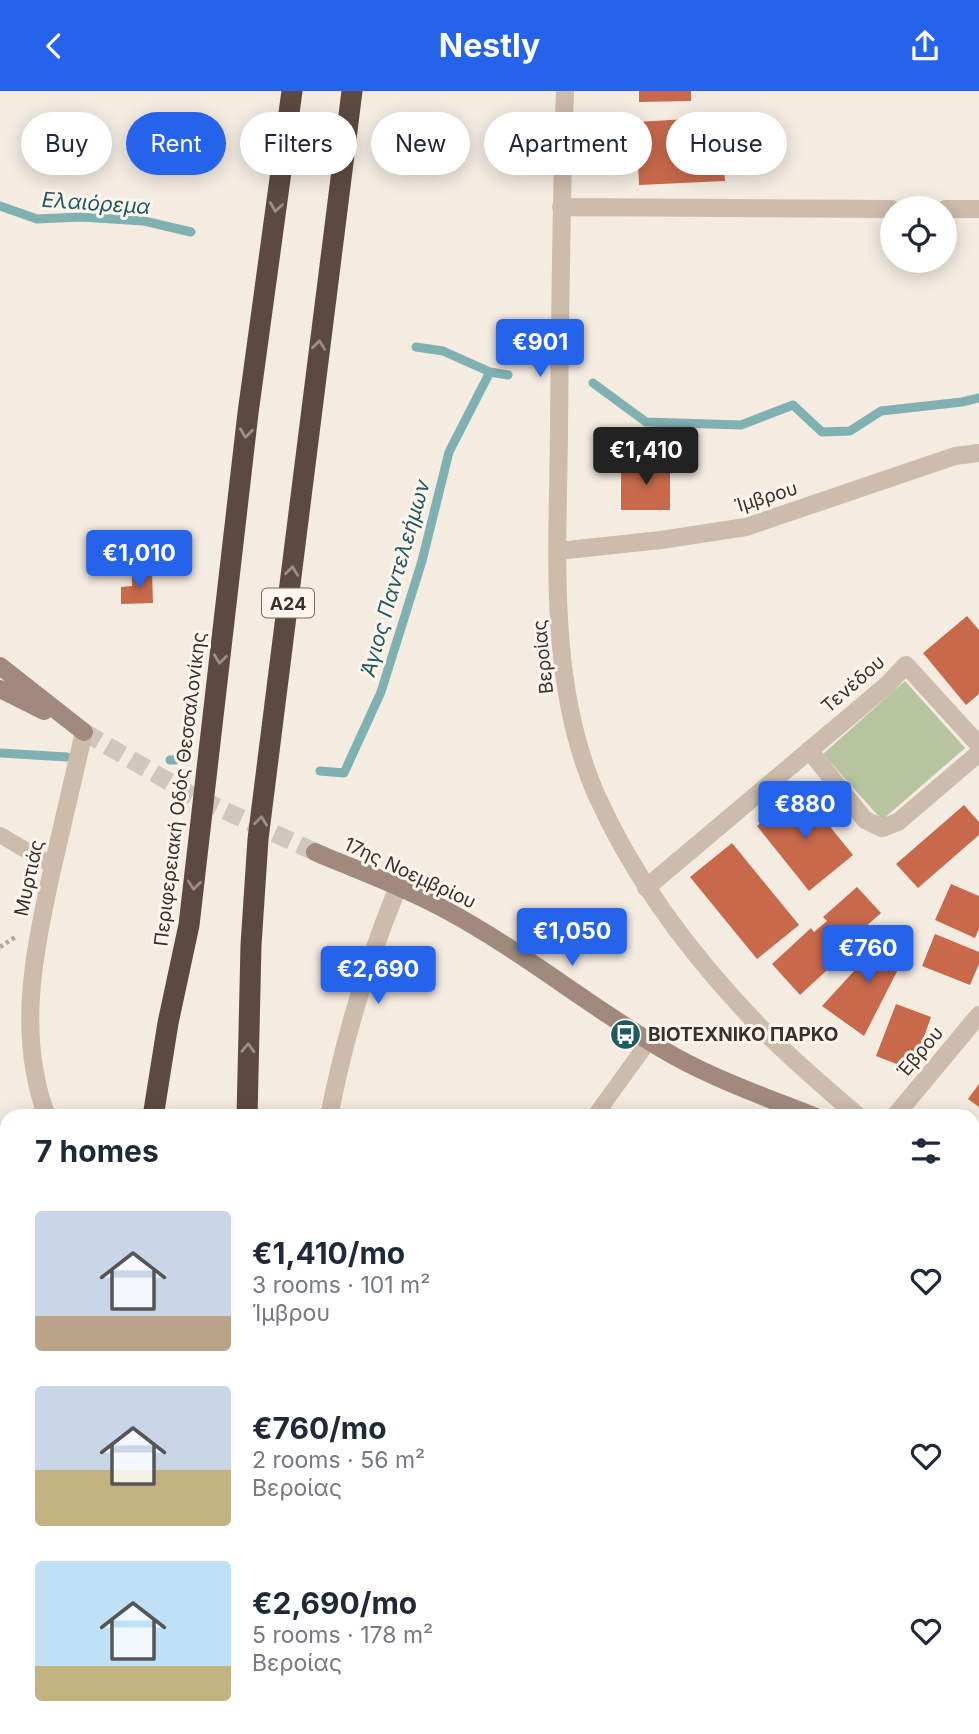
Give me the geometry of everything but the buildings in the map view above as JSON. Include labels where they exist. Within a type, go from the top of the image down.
[{"type":"highway","name":"Περιφερειακή Οδός Θεσσαλονίκης","points":[[154,1109],[168,1023],[189,925],[248,413],[292,91]]},
{"type":"highway","name":"Α24","points":[[247,1109],[251,946],[258,839],[352,91]]},
{"type":"street","name":"Βεροίας","points":[[565,91],[561,207],[558,551],[563,666],[575,735],[596,795],[646,888],[700,960],[762,1030],[850,1109]]},
{"type":"street","points":[[561,207],[880,209]]},
{"type":"street","points":[[957,209],[979,209]]},
{"type":"street","name":"Ίμβρου","points":[[558,551],[661,540],[746,527],[955,456],[979,453]]},
{"type":"street","name":"Τενέδου","points":[[646,888],[887,685],[906,665],[979,745]]},
{"type":"street","points":[[0,666],[84,732]]},
{"type":"street","points":[[0,689],[84,732]]},
{"type":"street","name":"Μυρτιάς","points":[[45,1109],[34,1069],[29,1009],[31,977],[84,732]]},
{"type":"street","points":[[809,750],[865,820],[882,828],[898,822],[979,753]]},
{"type":"street","name":"17ης Νοεμβρίου","points":[[315,852],[398,887],[475,926],[649,1041],[692,1066],[781,1109]]},
{"type":"street","points":[[331,1109],[381,927],[398,887]]},
{"type":"street","name":"Έβρου","points":[[901,1109],[979,1015]]},
{"type":"lane","points":[[0,835],[53,866]]},
{"type":"lane","points":[[600,1109],[649,1041]]},
{"type":"green space","points":[[905,681],[965,748],[882,820],[823,754]]},
{"type":"waterway","name":"Ελαιόρεμα","points":[[0,206],[37,219],[81,217],[144,221],[191,232]]},
{"type":"waterway","name":"Ελαιόρεμα","points":[[416,347],[443,351],[490,372],[508,375]]},
{"type":"waterway","name":"Άγιος Παντελεήμων","points":[[320,771],[344,773],[381,692],[422,561],[449,452],[490,372]]},
{"type":"waterway","name":"Ελαιόρεμα","points":[[593,383],[646,422],[741,425],[793,405],[822,432],[850,431],[881,411],[979,398]]},
{"type":"waterway","name":"Άγιος Παντελεήμων","points":[[0,753],[67,757]]},
{"type":"waterway","name":"Άγιος Παντελεήμων","points":[[170,760],[175,760]]},
{"type":"tunnel","points":[[84,732],[195,797],[315,852]]},
{"type":"place","name":"ΒΙΟΤΕΧΝΙΚΟ ΠΑΡΚΟ","points":[[625,1034]]}]
